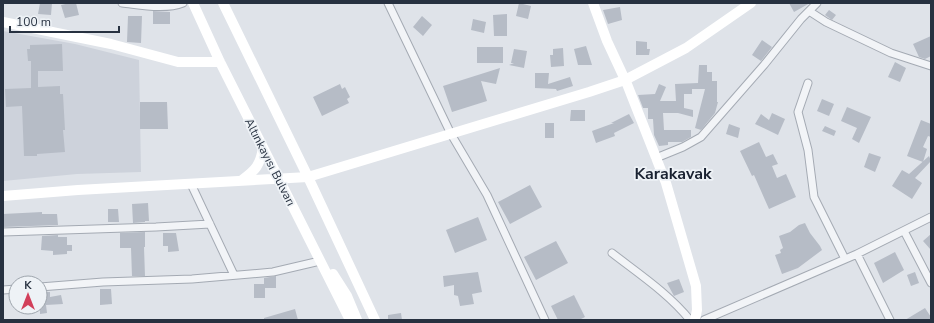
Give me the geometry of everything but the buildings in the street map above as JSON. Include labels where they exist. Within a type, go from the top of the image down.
[{"type":"main road","name":"Altınkayısı Bulvarı","points":[[193,3],[220,62],[350,320]]},
{"type":"main road","points":[[215,3],[229,30],[247,52]]},
{"type":"main road","points":[[222,3],[308,177],[375,320]]},
{"type":"main road","points":[[593,3],[606,41],[625,80],[666,183],[696,286],[697,310],[695,320]]},
{"type":"main road","points":[[3,196],[308,177],[625,80],[686,48],[751,3]]},
{"type":"main road","points":[[3,22],[111,44],[178,62],[220,62]]},
{"type":"main road","points":[[242,180],[257,168],[261,160],[263,148]]},
{"type":"main road","points":[[320,261],[334,276],[347,296],[357,320]]},
{"type":"street","points":[[122,3],[167,6],[177,6],[183,3]]},
{"type":"street","points":[[388,3],[451,134],[487,195],[545,320]]},
{"type":"street","points":[[656,158],[701,137],[764,65],[801,19],[817,3]]},
{"type":"street","points":[[809,11],[826,22],[891,53],[931,66]]},
{"type":"street","points":[[808,83],[798,112],[808,150],[814,197],[845,259]]},
{"type":"street","points":[[191,184],[234,275]]},
{"type":"street","points":[[704,320],[857,254],[931,217]]},
{"type":"street","points":[[3,232],[210,224]]},
{"type":"street","points":[[904,231],[931,283]]},
{"type":"street","points":[[612,253],[657,287],[683,311],[690,320]]},
{"type":"street","points":[[857,254],[890,320]]},
{"type":"street","points":[[48,286],[103,282],[192,279],[273,272],[320,261]]},
{"type":"shaded area","points":[[3,31],[75,44],[139,60],[141,172],[77,174],[3,181]]},
{"type":"district","name":"Karakavak","points":[[673,173]]}]
